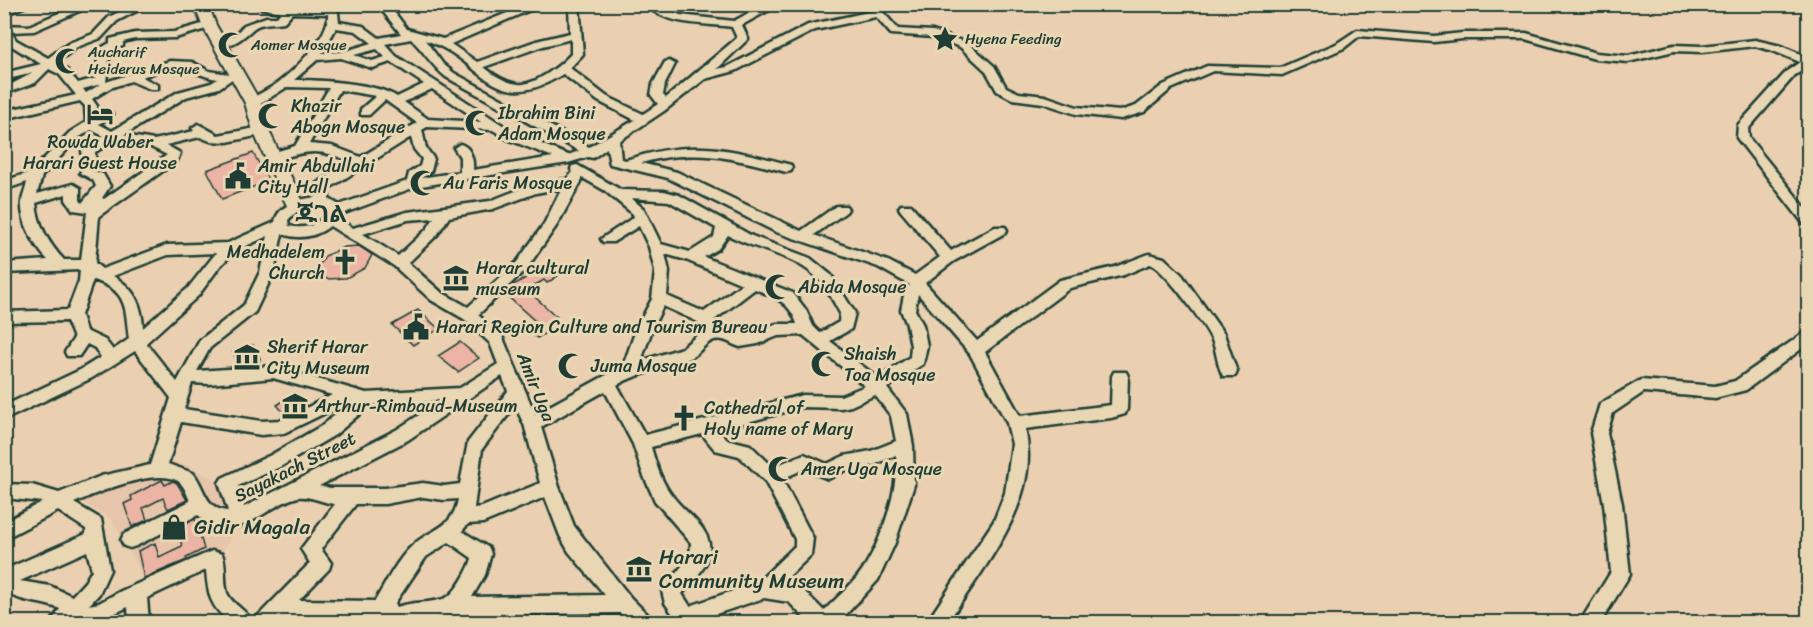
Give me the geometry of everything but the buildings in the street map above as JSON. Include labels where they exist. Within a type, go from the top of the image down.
[{"type":"main road","points":[[201,5],[219,44],[253,103],[272,157],[296,206]]},
{"type":"street","points":[[4,7],[13,4]]},
{"type":"street","points":[[4,12],[26,4]]},
{"type":"street","points":[[6,36],[30,29],[90,4]]},
{"type":"street","points":[[97,36],[113,19],[146,4]]},
{"type":"street","points":[[246,4],[333,13],[359,28],[392,58],[511,136],[577,164]]},
{"type":"street","points":[[382,4],[403,31],[414,36],[425,46],[439,66],[450,75],[577,164],[639,212],[656,247],[662,271],[659,299],[645,327],[630,370]]},
{"type":"street","points":[[441,43],[539,4]]},
{"type":"street","points":[[253,103],[284,84],[303,64],[314,57],[342,54],[414,36],[422,36],[441,43],[491,77],[517,88],[528,87],[564,69],[577,54],[574,4]]},
{"type":"street","points":[[649,4],[658,12],[679,18],[711,19],[736,24],[775,4]]},
{"type":"street","points":[[219,44],[239,37],[248,30],[248,27],[266,20],[280,20],[291,8]]},
{"type":"street","points":[[314,57],[328,30],[333,13]]},
{"type":"street","points":[[699,77],[731,69],[812,27],[878,13],[895,32],[932,33],[956,39],[978,55],[998,77],[1001,89],[1016,96],[1104,114],[1121,115],[1140,109],[1167,87],[1212,68],[1282,72],[1340,46],[1357,33],[1434,39],[1463,36],[1526,36],[1595,56],[1628,59],[1674,48],[1702,49],[1755,43],[1777,48],[1809,62]]},
{"type":"street","points":[[353,233],[407,216],[445,213],[493,205],[532,189],[577,164],[644,119],[724,59],[743,39],[736,24]]},
{"type":"street","points":[[114,41],[135,36],[175,35],[209,25]]},
{"type":"street","points":[[477,66],[540,43],[575,35]]},
{"type":"street","points":[[6,36],[45,65],[63,72],[90,106],[92,124],[104,133],[154,144],[174,153],[173,158],[85,208],[78,207],[73,200],[73,188],[29,201]]},
{"type":"street","points":[[4,77],[45,65],[73,45],[97,36],[114,37],[114,41],[119,44],[105,49],[103,53],[104,83]]},
{"type":"street","points":[[342,54],[372,65],[392,58]]},
{"type":"street","points":[[1809,62],[1791,73],[1742,128],[1743,138],[1809,220]]},
{"type":"street","points":[[4,115],[81,94],[104,83],[131,77],[155,63],[188,64],[206,74],[229,77],[217,92],[182,94],[88,151],[90,165],[86,173],[98,177],[103,186],[99,202],[92,214],[93,270],[86,281],[74,315],[83,338],[100,344],[110,358]]},
{"type":"street","points":[[664,104],[657,95],[659,84],[669,64]]},
{"type":"street","points":[[6,91],[27,83],[39,75],[45,65]]},
{"type":"street","points":[[564,69],[588,91],[618,110],[644,119]]},
{"type":"street","points":[[131,77],[154,87]]},
{"type":"street","points":[[284,84],[319,82],[385,94],[398,101],[420,126],[420,149],[428,159],[426,168],[414,176],[413,183]]},
{"type":"street","points":[[398,101],[432,85]]},
{"type":"street","points":[[302,146],[336,86]]},
{"type":"street","points":[[365,112],[385,94]]},
{"type":"street","points":[[4,186],[36,175],[74,135],[107,114]]},
{"type":"street","points":[[157,471],[186,377],[205,344],[250,308],[267,272],[271,247],[284,215],[296,206],[323,201],[321,187],[420,126],[496,126]]},
{"type":"street","points":[[154,144],[200,131],[212,137],[229,138],[261,130]]},
{"type":"street","points":[[612,139],[620,162]]},
{"type":"street","points":[[272,157],[302,146],[327,148],[363,162]]},
{"type":"street","points":[[460,148],[465,153],[468,164],[466,175]]},
{"type":"street","points":[[279,226],[297,233],[315,230],[332,216],[413,183],[466,175],[620,162],[674,152],[726,152],[786,168]]},
{"type":"street","points":[[620,162],[672,175],[781,229],[883,264],[914,286],[976,350],[1015,423],[1020,444],[1014,493],[1001,525],[937,622]]},
{"type":"street","points":[[469,315],[522,265],[550,225],[577,164]]},
{"type":"street","points":[[36,175],[29,201],[30,213],[43,247],[59,263]]},
{"type":"street","points":[[618,194],[664,195],[674,198],[763,246],[798,256],[825,276],[848,313],[849,319],[846,325],[818,341]]},
{"type":"street","name":"Amir Uga","points":[[323,201],[332,205],[332,216],[353,233],[399,263],[436,296],[469,315],[497,340],[516,392],[532,424],[550,487],[566,530],[576,546],[633,616]]},
{"type":"street","points":[[407,216],[420,204]]},
{"type":"street","points":[[906,208],[949,258]]},
{"type":"street","points":[[803,236],[841,209]]},
{"type":"street","points":[[399,263],[432,232],[445,213]]},
{"type":"street","points":[[608,239],[642,218]]},
{"type":"street","points":[[691,257],[719,242],[723,237],[723,225]]},
{"type":"street","points":[[4,414],[86,374],[137,342],[193,292],[215,263],[230,248],[279,226]]},
{"type":"street","points":[[641,443],[803,402],[851,400],[877,387],[917,360],[919,346],[915,325],[908,310],[914,286],[949,258],[1000,230]]},
{"type":"street","points":[[656,247],[691,257],[788,297],[801,314],[806,329],[818,341],[864,373],[899,414],[905,446],[905,485],[886,543],[871,574],[827,622]]},
{"type":"street","points":[[93,270],[166,250],[230,248]]},
{"type":"street","points":[[976,350],[1065,284],[1119,272],[1149,259],[1159,261],[1177,279],[1219,338],[1229,372]]},
{"type":"street","points":[[4,268],[36,267],[59,263],[93,270],[122,289],[131,302],[137,319],[137,342],[179,396]]},
{"type":"street","points":[[532,424],[630,370],[672,359],[688,352],[707,327],[755,282]]},
{"type":"street","points":[[659,299],[687,309],[707,327],[733,334],[740,341],[758,338],[776,330],[806,329]]},
{"type":"street","points":[[4,317],[74,315]]},
{"type":"street","points":[[1590,622],[1621,574],[1613,504],[1599,433],[1606,409],[1641,386],[1715,392],[1740,386],[1809,336]]},
{"type":"street","points":[[73,352],[83,338]]},
{"type":"street","name":"Sayakach Street","points":[[230,519],[298,489],[402,435],[506,366]]},
{"type":"street","points":[[186,377],[209,378],[273,372],[366,399],[456,393]]},
{"type":"street","points":[[1015,423],[1111,412],[1119,409],[1120,376]]},
{"type":"street","points":[[607,381],[641,443],[646,463],[666,502],[699,537],[701,550],[691,570],[672,591],[672,597],[684,620],[700,610],[764,590],[794,594],[821,622]]},
{"type":"street","points":[[381,609],[398,579],[419,551],[449,532],[464,516],[474,447],[516,392]]},
{"type":"street","points":[[173,414],[261,428],[284,426],[349,394]]},
{"type":"street","points":[[4,531],[79,491],[157,471],[181,474],[193,484],[200,505],[216,518],[230,519],[228,483],[274,462],[329,430],[366,399]]},
{"type":"street","points":[[705,426],[721,445],[744,450],[771,476],[804,538],[804,549],[764,590]]},
{"type":"street","points":[[771,476],[804,461],[828,472],[842,463],[870,459],[894,447],[905,446]]},
{"type":"street","points":[[464,516],[483,515],[550,487]]},
{"type":"street","points":[[298,489],[331,496],[386,496],[423,490],[444,493],[469,491]]},
{"type":"street","points":[[4,491],[21,490],[52,498],[95,525],[101,570],[92,588],[69,613]]},
{"type":"street","points":[[272,616],[322,563],[310,549],[352,495]]},
{"type":"street","points":[[130,540],[200,505]]},
{"type":"street","points":[[449,532],[482,554],[475,577],[452,606]]},
{"type":"street","points":[[96,537],[4,580],[18,590],[50,595],[69,613],[98,614],[137,593],[212,559],[215,560],[218,595],[225,606],[242,622]]},
{"type":"street","points":[[137,593],[139,622]]},
{"type":"street","points":[[272,616],[381,609],[404,618],[452,606],[633,616]]},
{"type":"shaded area","name":"Gidir Magala","points":[[162,458],[188,466],[229,486],[232,536],[220,556],[147,591],[135,561],[111,518],[75,498],[91,485],[119,472]]},
{"type":"place","name":"Hyena Feeding","points":[[945,39]]},
{"type":"place","name":"Aomer Mosque","points":[[231,45]]},
{"type":"place","name":"Aucharif Heiderus Mosque","points":[[68,61]]},
{"type":"place","name":"Rowda Waber Harari Guest House","points":[[100,114]]},
{"type":"place","name":"Khazir Abogn Mosque","points":[[271,116]]},
{"type":"place","name":"Ibrahim Bini Adam Mosque","points":[[478,123]]},
{"type":"place","name":"Amir Abdullahi City Hall","points":[[238,176]]},
{"type":"place","name":"Au Faris Mosque","points":[[423,183]]},
{"type":"place","name":"Medhadelem Church","points":[[345,262]]},
{"type":"place","name":"Harar cultural museum","points":[[456,278]]},
{"type":"place","name":"Abida Mosque","points":[[778,287]]},
{"type":"place","name":"Harari Region Culture and Tourism Bureau","points":[[416,327]]},
{"type":"place","name":"Sherif Harar City Museum","points":[[247,357]]},
{"type":"place","name":"Shaish Toa Mosque","points":[[824,364]]},
{"type":"place","name":"Juma Mosque","points":[[571,366]]},
{"type":"place","name":"Arthur-Rimbaud-Museum","points":[[295,406]]},
{"type":"place","name":"Cathedral of Holy name of Mary","points":[[684,418]]},
{"type":"place","name":"Amer Uga Mosque","points":[[781,469]]},
{"type":"place","name":"Gidir Magala","points":[[174,527]]},
{"type":"place","name":"Harari Community Museum","points":[[639,569]]},
{"type":"district","name":"ጁገል","points":[[321,214]]}]
